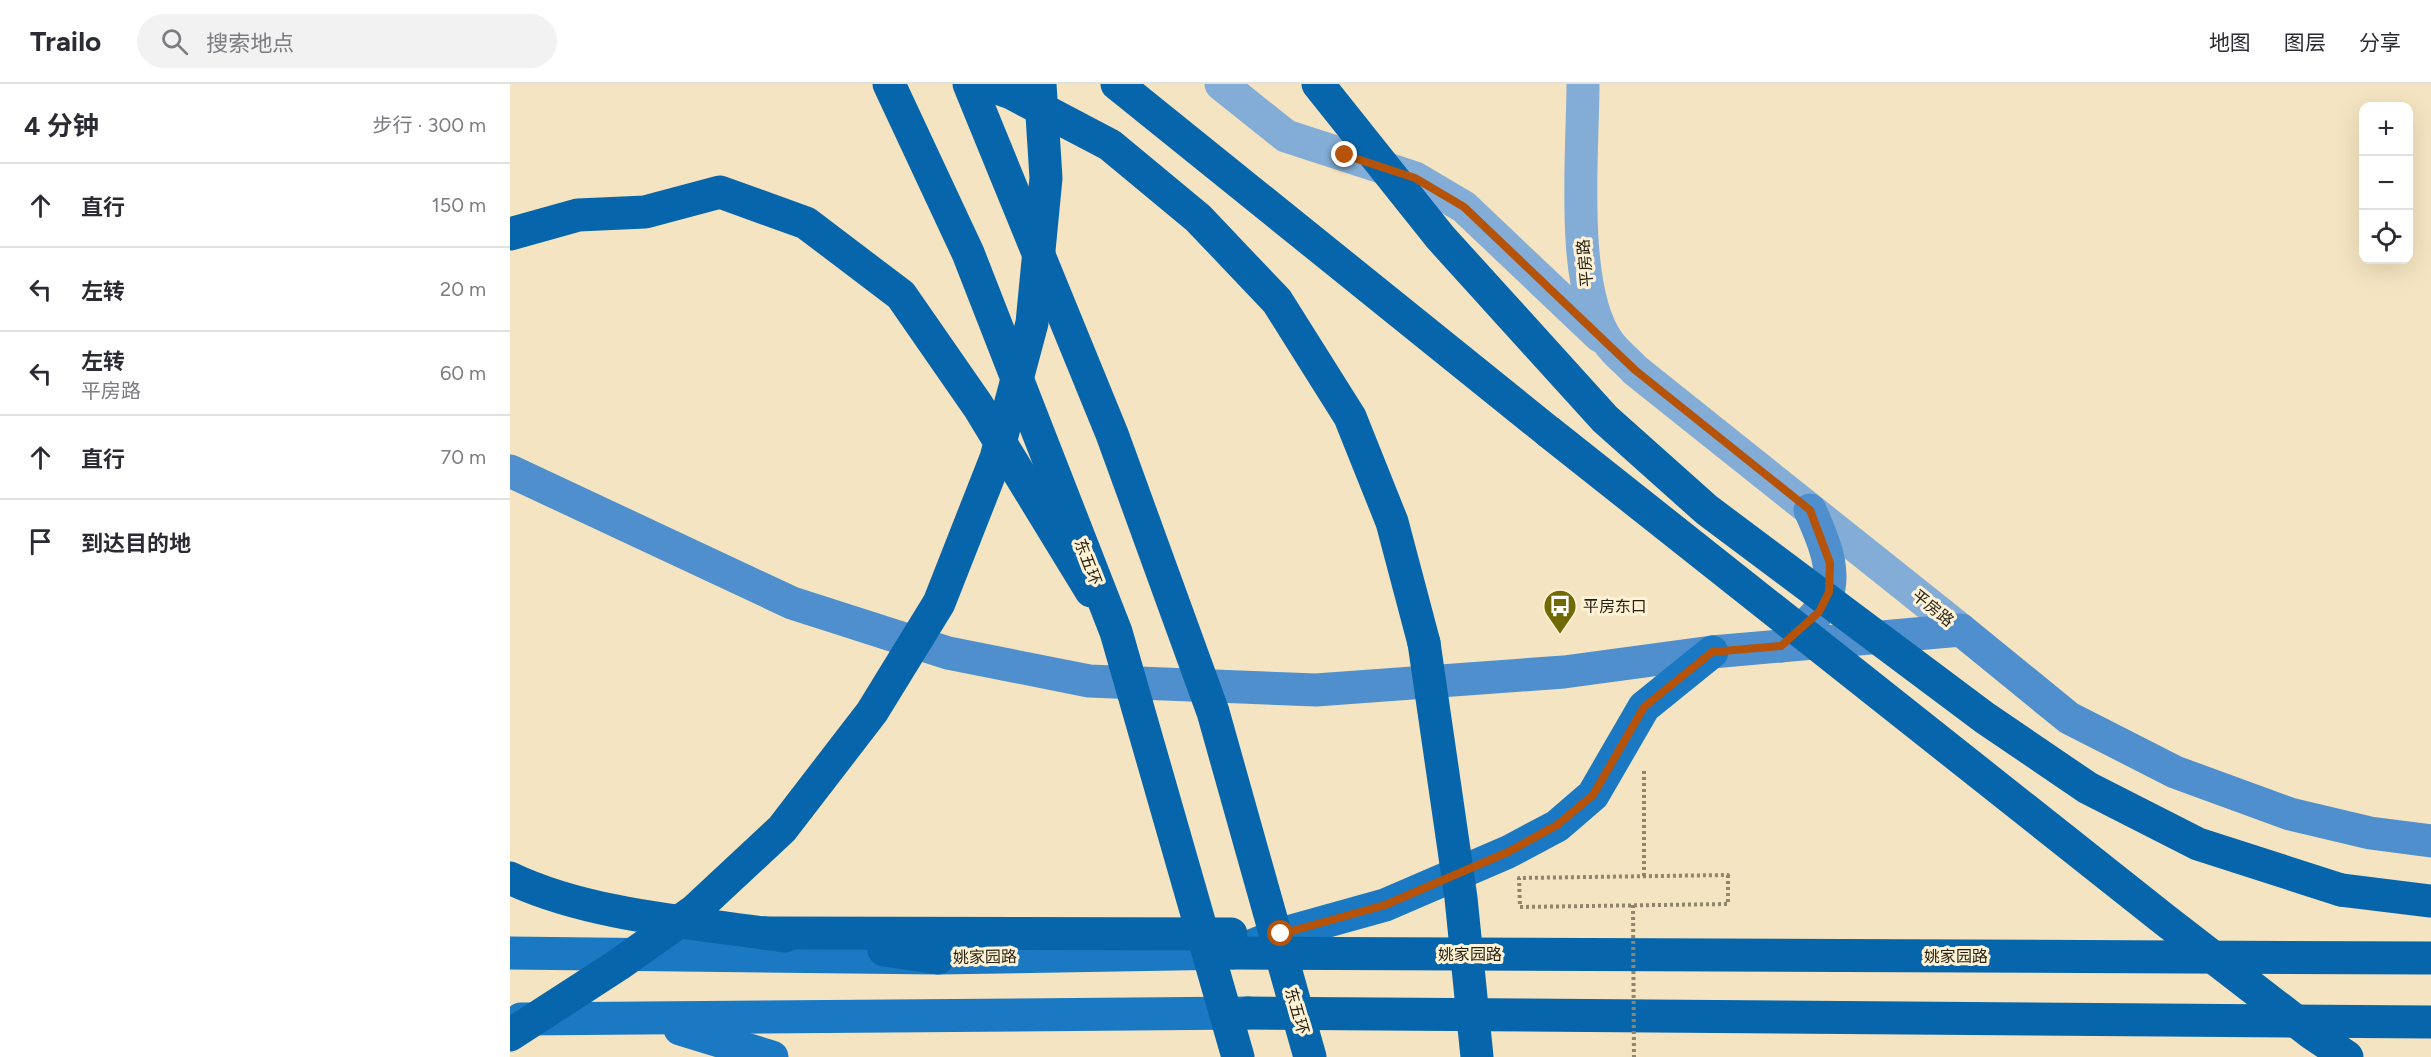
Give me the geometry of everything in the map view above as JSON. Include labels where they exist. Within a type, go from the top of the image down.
[{"type":"highway","name":"东五环","points":[[889,84],[968,253],[1116,632],[1238,1057]]},
{"type":"highway","name":"东五环","points":[[969,84],[1112,434],[1213,712],[1310,1057]]},
{"type":"highway","points":[[985,84],[1011,93],[1110,145],[1198,218],[1277,301],[1350,417],[1392,522],[1424,643],[1461,898],[1477,1057]]},
{"type":"highway","points":[[510,1035],[618,965],[694,911],[782,829],[872,712],[939,603],[996,458],[1032,323],[1046,178],[1040,84]]},
{"type":"highway","points":[[1117,84],[1549,432],[2156,913],[2310,1032],[2347,1057]]},
{"type":"highway","points":[[1318,84],[1440,237],[1597,410],[1707,510],[1985,718],[2088,788],[2198,844],[2341,890],[2431,901]]},
{"type":"highway","points":[[510,234],[578,215],[645,212],[720,192],[806,223],[901,295],[978,406],[1116,632]]},
{"type":"highway","points":[[510,878],[532,889],[604,908],[938,958]]},
{"type":"highway","points":[[765,933],[1281,934]]},
{"type":"highway","name":"姚家园路","points":[[1233,953],[2431,958]]},
{"type":"highway","points":[[1248,1013],[2431,1022]]},
{"type":"main road","points":[[1233,953],[1281,934],[1385,905],[1508,852],[1557,825],[1593,795],[1644,707],[1712,652]]},
{"type":"main road","name":"姚家园路","points":[[510,952],[938,958],[1233,953]]},
{"type":"main road","points":[[510,1018],[649,1019],[1248,1013]]},
{"type":"main road","points":[[649,1019],[772,1057]]},
{"type":"street","points":[[1221,84],[1286,136],[1415,178],[1464,207],[1608,343]]},
{"type":"street","name":"平房路","points":[[1583,84],[1583,263],[1590,302],[1608,343],[1635,370],[1960,630]]},
{"type":"street","points":[[510,471],[792,603],[948,653],[1089,681],[1316,690],[1564,672],[1712,652],[1960,630],[2069,718],[2175,772],[2290,814],[2370,833],[2431,841]]},
{"type":"street","points":[[1781,646],[1819,612],[1829,592],[1830,563],[1810,510]]},
{"type":"path","points":[[1644,763],[1644,876]]},
{"type":"path","points":[[1728,875],[1728,904],[1520,907],[1519,878],[1644,876],[1728,875]]},
{"type":"path","points":[[1633,905],[1634,1057]]},
{"type":"place","name":"平房东口","points":[[1560,635]]},
{"type":"route","points":[[1281,934],[1385,905],[1508,852],[1557,825],[1593,795],[1644,707],[1712,652],[1781,646],[1819,612],[1829,592],[1830,563],[1822,536],[1810,510],[1635,370],[1464,207],[1415,178],[1345,155]]}]
